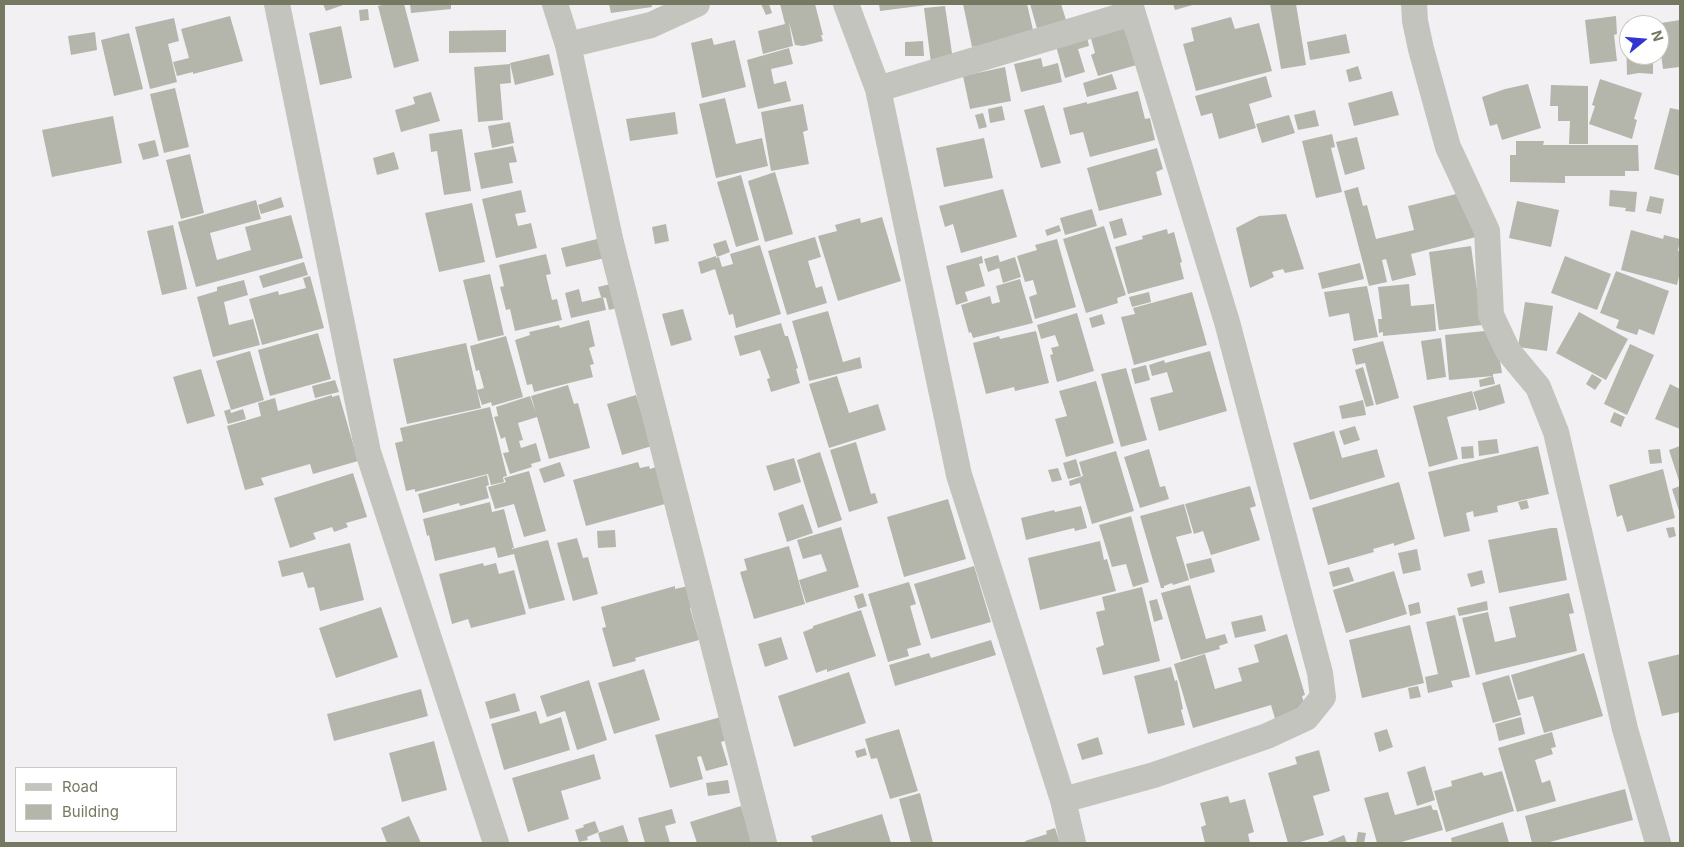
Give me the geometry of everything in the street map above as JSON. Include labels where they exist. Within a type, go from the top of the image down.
[{"type":"street","points":[[277,4],[368,452],[496,843]]},
{"type":"street","points":[[555,4],[568,45],[611,243],[764,843]]},
{"type":"street","points":[[568,45],[652,25],[697,4]]},
{"type":"street","points":[[846,4],[878,89],[959,475],[1063,800],[1073,843]]},
{"type":"street","points":[[1414,4],[1415,21],[1421,49],[1448,147],[1487,231],[1491,315],[1508,351],[1538,387],[1556,432],[1625,728],[1658,843]]},
{"type":"street","points":[[878,89],[1131,8],[1227,322],[1320,673],[1323,697],[1306,718],[1267,736],[1154,775],[1063,800]]},
{"type":"building","points":[[323,4],[346,4],[326,11]]},
{"type":"building","points":[[404,4],[419,61],[394,68],[378,6]]},
{"type":"building","points":[[410,4],[451,4],[451,9],[411,13]]},
{"type":"building","points":[[609,4],[651,4],[652,7],[611,13]]},
{"type":"building","points":[[761,4],[769,4],[772,13],[766,15]]},
{"type":"building","points":[[780,4],[815,4],[823,41],[803,46],[795,45],[789,22],[793,46],[763,54],[758,31],[785,24]]},
{"type":"building","points":[[879,4],[926,4],[927,5],[880,11]]},
{"type":"building","points":[[963,4],[1027,4],[1034,34],[972,47]]},
{"type":"building","points":[[1030,4],[1061,4],[1067,23],[1038,32]]},
{"type":"building","points":[[1173,4],[1196,4],[1175,10]]},
{"type":"building","points":[[1270,4],[1296,4],[1306,65],[1281,69]]},
{"type":"building","points":[[945,6],[953,60],[931,63],[924,8]]},
{"type":"building","points":[[368,9],[369,20],[360,21],[359,10]]},
{"type":"building","points":[[230,16],[243,61],[193,74],[193,72],[177,76],[173,62],[189,58],[181,29]]},
{"type":"building","points":[[1616,16],[1617,34],[1614,35],[1617,61],[1590,64],[1585,20]]},
{"type":"building","points":[[1231,17],[1235,29],[1259,23],[1272,71],[1196,91],[1183,44],[1194,41],[1191,28]]},
{"type":"building","points":[[174,18],[179,41],[168,44],[177,82],[150,89],[135,27]]},
{"type":"building","points":[[1680,20],[1680,67],[1663,69],[1662,65],[1669,65],[1669,22]]},
{"type":"building","points":[[1126,25],[1140,64],[1098,76],[1091,55],[1095,53],[1090,35]]},
{"type":"building","points":[[341,26],[352,78],[320,85],[309,33]]},
{"type":"building","points":[[506,30],[506,52],[449,53],[449,31]]},
{"type":"building","points":[[95,32],[97,50],[71,55],[68,36]]},
{"type":"building","points":[[129,33],[143,89],[114,96],[101,40]]},
{"type":"building","points":[[1346,34],[1350,53],[1310,60],[1307,42]]},
{"type":"building","points":[[1087,36],[1089,46],[1078,49],[1085,72],[1065,78],[1056,46]]},
{"type":"building","points":[[712,38],[714,45],[735,40],[746,87],[702,98],[691,43]]},
{"type":"building","points":[[923,41],[924,56],[905,56],[905,42]]},
{"type":"building","points":[[789,48],[793,64],[771,69],[774,84],[786,81],[791,101],[758,109],[747,60]]},
{"type":"building","points":[[549,54],[554,75],[515,85],[510,63]]},
{"type":"building","points":[[1041,58],[1043,67],[1058,63],[1062,82],[1021,92],[1014,64]]},
{"type":"building","points":[[510,64],[511,83],[500,84],[503,120],[478,122],[474,67]]},
{"type":"building","points":[[1627,65],[1653,65],[1653,74],[1639,73],[1627,75]]},
{"type":"building","points":[[1358,66],[1362,79],[1349,82],[1346,70]]},
{"type":"building","points":[[1005,67],[1011,101],[970,109],[963,76]]},
{"type":"building","points":[[1112,74],[1117,89],[1087,97],[1083,83]]},
{"type":"building","points":[[1266,76],[1272,97],[1249,104],[1256,128],[1219,139],[1212,113],[1201,116],[1195,96]]},
{"type":"building","points":[[1600,79],[1642,93],[1634,119],[1637,120],[1632,139],[1589,124],[1595,106],[1592,105]]},
{"type":"building","points":[[1528,84],[1541,128],[1502,140],[1497,124],[1490,126],[1482,97]]},
{"type":"building","points":[[1551,85],[1588,86],[1588,144],[1569,144],[1570,121],[1558,121],[1558,106],[1550,106]]},
{"type":"building","points":[[175,88],[189,147],[164,153],[150,94]]},
{"type":"building","points":[[1138,91],[1145,119],[1150,118],[1155,140],[1090,157],[1083,132],[1070,135],[1063,108]]},
{"type":"building","points":[[1392,91],[1399,115],[1354,126],[1348,103]]},
{"type":"building","points":[[431,92],[440,121],[401,132],[395,110],[415,104],[413,97]]},
{"type":"building","points":[[725,98],[736,144],[762,138],[768,166],[716,178],[699,104]]},
{"type":"building","points":[[803,104],[808,130],[803,132],[809,164],[771,171],[761,112]]},
{"type":"building","points":[[1044,105],[1061,163],[1041,168],[1024,110]]},
{"type":"building","points":[[1002,106],[1005,120],[990,123],[988,109]]},
{"type":"building","points":[[1670,108],[1680,110],[1680,176],[1654,169]]},
{"type":"building","points":[[1315,110],[1319,126],[1298,130],[1294,115]]},
{"type":"building","points":[[675,112],[678,134],[630,141],[626,119]]},
{"type":"building","points":[[983,113],[987,127],[979,129],[975,115]]},
{"type":"building","points":[[1289,115],[1295,133],[1262,143],[1256,124]]},
{"type":"building","points":[[113,116],[122,163],[52,177],[42,130]]},
{"type":"building","points":[[510,122],[514,143],[492,148],[488,126]]},
{"type":"building","points":[[462,129],[471,191],[444,195],[437,151],[431,152],[429,134]]},
{"type":"building","points":[[1332,134],[1335,147],[1331,148],[1342,192],[1316,198],[1302,141]]},
{"type":"building","points":[[1357,137],[1365,169],[1345,175],[1336,142]]},
{"type":"building","points":[[984,138],[993,178],[944,187],[936,148]]},
{"type":"building","points":[[155,140],[159,156],[143,160],[138,144]]},
{"type":"building","points":[[1516,141],[1544,141],[1543,145],[1638,145],[1639,171],[1625,171],[1625,176],[1565,176],[1565,183],[1510,182],[1510,155],[1516,155]]},
{"type":"building","points":[[513,146],[517,162],[509,163],[513,183],[481,189],[474,153]]},
{"type":"building","points":[[1157,148],[1163,169],[1156,172],[1162,195],[1099,211],[1087,168]]},
{"type":"building","points":[[394,152],[399,169],[377,175],[373,158]]},
{"type":"building","points":[[190,154],[204,213],[181,219],[166,160]]},
{"type":"building","points":[[775,172],[793,234],[765,242],[748,181]]},
{"type":"building","points":[[741,175],[759,240],[736,247],[717,182]]},
{"type":"building","points":[[1358,187],[1363,206],[1367,205],[1376,239],[1414,230],[1408,206],[1464,192],[1476,237],[1411,254],[1416,275],[1392,281],[1386,259],[1382,260],[1387,282],[1369,286],[1344,191]]},
{"type":"building","points":[[1003,189],[1017,237],[961,253],[953,224],[945,227],[939,206]]},
{"type":"building","points":[[521,190],[526,212],[515,214],[518,226],[531,223],[537,248],[496,258],[482,199]]},
{"type":"building","points":[[1610,190],[1637,192],[1635,212],[1625,211],[1626,208],[1609,206]]},
{"type":"building","points":[[1650,196],[1664,199],[1661,214],[1646,211]]},
{"type":"building","points":[[281,197],[284,207],[261,214],[258,205]]},
{"type":"building","points":[[256,200],[261,219],[210,233],[217,260],[251,250],[245,227],[291,215],[303,258],[196,287],[178,222]]},
{"type":"building","points":[[1517,201],[1559,210],[1551,247],[1509,238]]},
{"type":"building","points":[[472,203],[485,262],[439,272],[425,213]]},
{"type":"building","points":[[1092,209],[1097,226],[1065,235],[1060,218]]},
{"type":"building","points":[[1286,214],[1304,269],[1285,273],[1283,269],[1272,272],[1274,277],[1250,288],[1236,228],[1259,216]]},
{"type":"building","points":[[882,217],[901,281],[838,301],[818,236],[837,231],[835,225],[860,218],[861,223]]},
{"type":"building","points":[[1122,218],[1127,235],[1114,239],[1109,222]]},
{"type":"building","points":[[666,224],[669,241],[655,244],[652,227]]},
{"type":"building","points":[[173,225],[187,289],[162,295],[147,231]]},
{"type":"building","points":[[1059,225],[1061,231],[1047,236],[1045,230]]},
{"type":"building","points":[[1104,226],[1126,295],[1117,298],[1118,303],[1086,313],[1063,239]]},
{"type":"building","points":[[1167,229],[1168,234],[1174,232],[1182,262],[1180,263],[1184,279],[1128,294],[1115,247],[1143,239],[1142,236]]},
{"type":"building","points":[[1631,230],[1663,239],[1664,235],[1680,239],[1678,251],[1680,251],[1680,272],[1677,285],[1621,270]]},
{"type":"building","points":[[605,237],[605,258],[566,267],[561,248]]},
{"type":"building","points":[[815,237],[821,257],[808,261],[816,288],[822,286],[827,303],[787,315],[768,251]]},
{"type":"building","points":[[1057,239],[1076,307],[1035,319],[1029,297],[1037,294],[1033,280],[1025,282],[1017,256],[1037,250],[1035,245]]},
{"type":"building","points":[[726,240],[730,252],[717,257],[713,244]]},
{"type":"building","points":[[760,245],[781,314],[736,328],[733,314],[729,315],[715,269],[701,274],[698,262],[716,256],[716,258],[719,257],[722,267],[733,264],[730,254]]},
{"type":"building","points":[[1471,246],[1482,325],[1439,330],[1429,252]]},
{"type":"building","points":[[546,254],[551,274],[546,275],[552,300],[557,299],[562,320],[515,331],[510,309],[506,310],[500,287],[504,286],[499,265]]},
{"type":"building","points":[[998,255],[1000,262],[1015,257],[1021,277],[1003,283],[999,268],[988,272],[984,259]]},
{"type":"building","points":[[982,256],[983,263],[979,264],[985,286],[965,292],[968,301],[956,305],[946,266]]},
{"type":"building","points":[[1565,256],[1611,274],[1597,310],[1551,293]]},
{"type":"building","points":[[304,262],[308,275],[263,288],[259,276]]},
{"type":"building","points":[[1360,263],[1364,279],[1322,289],[1318,273]]},
{"type":"building","points":[[1616,271],[1669,291],[1654,335],[1639,329],[1637,335],[1616,328],[1619,320],[1600,313]]},
{"type":"building","points":[[490,274],[504,335],[478,341],[463,280]]},
{"type":"building","points":[[310,276],[324,328],[262,345],[249,299],[278,291],[279,295],[306,288],[303,278]]},
{"type":"building","points":[[1020,279],[1033,323],[973,338],[971,332],[969,333],[961,305],[990,296],[992,304],[1000,302],[996,286]]},
{"type":"building","points":[[244,280],[248,295],[224,302],[229,325],[253,319],[260,345],[213,357],[197,297],[217,291],[217,287]]},
{"type":"building","points":[[610,284],[617,308],[609,310],[606,298],[601,297],[598,287]]},
{"type":"building","points":[[1409,284],[1411,306],[1434,304],[1436,331],[1383,336],[1383,332],[1379,333],[1378,319],[1382,319],[1378,287]]},
{"type":"building","points":[[1367,286],[1378,337],[1354,341],[1349,313],[1329,317],[1324,292]]},
{"type":"building","points":[[579,289],[582,302],[603,297],[606,310],[571,318],[565,293]]},
{"type":"building","points":[[1149,292],[1151,302],[1132,307],[1129,297]]},
{"type":"building","points":[[1192,292],[1207,345],[1134,365],[1121,317],[1135,314],[1133,308]]},
{"type":"building","points":[[1525,302],[1553,306],[1547,351],[1518,347]]},
{"type":"building","points":[[683,309],[692,340],[671,346],[662,314]]},
{"type":"building","points":[[828,311],[843,362],[860,357],[862,368],[809,381],[792,321]]},
{"type":"building","points":[[1579,312],[1628,339],[1606,380],[1556,353]]},
{"type":"building","points":[[1077,313],[1094,371],[1057,382],[1050,355],[1053,354],[1051,348],[1059,346],[1055,335],[1041,339],[1037,325]]},
{"type":"building","points":[[1102,314],[1105,324],[1092,328],[1089,318]]},
{"type":"building","points":[[589,320],[595,346],[589,348],[594,364],[590,365],[593,377],[534,392],[532,384],[527,385],[515,340],[530,335],[529,332],[559,325],[560,328]]},
{"type":"building","points":[[781,323],[785,336],[788,336],[798,368],[796,369],[800,383],[771,392],[767,379],[770,378],[760,350],[740,356],[734,336]]},
{"type":"building","points":[[1495,330],[1502,373],[1493,374],[1493,376],[1449,380],[1445,335]]},
{"type":"building","points":[[1036,331],[1049,383],[1015,391],[1014,387],[986,394],[973,343],[999,336],[1000,339]]},
{"type":"building","points":[[318,333],[331,379],[270,396],[258,350]]},
{"type":"building","points":[[506,336],[523,397],[492,406],[491,402],[482,405],[477,390],[484,388],[479,370],[476,371],[470,346]]},
{"type":"building","points":[[1441,338],[1446,377],[1427,380],[1421,341]]},
{"type":"building","points":[[1383,341],[1399,398],[1376,405],[1365,363],[1356,365],[1352,349]]},
{"type":"building","points":[[466,343],[481,408],[407,424],[393,359]]},
{"type":"building","points":[[1630,344],[1654,355],[1627,415],[1604,404]]},
{"type":"building","points":[[250,351],[264,400],[231,410],[216,361]]},
{"type":"building","points":[[1210,351],[1227,411],[1159,431],[1150,398],[1173,392],[1167,372],[1152,376],[1149,365],[1164,360],[1165,363]]},
{"type":"building","points":[[1146,365],[1150,380],[1135,384],[1131,369]]},
{"type":"building","points":[[1363,367],[1374,405],[1366,407],[1355,370]]},
{"type":"building","points":[[1126,368],[1147,440],[1121,447],[1101,374]]},
{"type":"building","points":[[201,369],[215,416],[187,424],[173,377]]},
{"type":"building","points":[[1592,374],[1602,380],[1595,390],[1586,384]]},
{"type":"building","points":[[837,376],[849,413],[878,404],[886,430],[829,448],[809,384]]},
{"type":"building","points":[[1493,376],[1495,384],[1480,387],[1479,380]]},
{"type":"building","points":[[335,380],[339,392],[315,398],[312,386]]},
{"type":"building","points":[[1096,381],[1114,443],[1066,457],[1055,419],[1067,416],[1059,391]]},
{"type":"building","points":[[1500,384],[1505,403],[1479,411],[1473,392]]},
{"type":"building","points":[[1670,384],[1680,389],[1680,429],[1655,419]]},
{"type":"building","points":[[568,385],[574,404],[578,403],[590,448],[549,459],[537,417],[518,423],[523,440],[519,441],[521,448],[536,443],[541,461],[531,464],[532,467],[510,474],[503,453],[509,452],[505,437],[501,439],[494,417],[498,416],[496,407],[530,396],[536,413],[531,396]]},
{"type":"building","points":[[1472,391],[1477,409],[1447,417],[1458,459],[1429,467],[1413,406]]},
{"type":"building","points":[[332,395],[332,397],[339,395],[358,461],[313,474],[310,464],[261,478],[264,485],[245,490],[227,426],[261,416],[258,403],[275,398],[278,411]]},
{"type":"building","points":[[636,395],[652,446],[622,455],[607,404]]},
{"type":"building","points":[[1363,400],[1366,415],[1342,419],[1339,406]]},
{"type":"building","points":[[490,407],[507,476],[503,477],[504,482],[491,485],[488,474],[415,492],[415,489],[406,491],[395,443],[403,441],[400,428]]},
{"type":"building","points":[[230,409],[231,413],[243,409],[246,419],[228,424],[224,411]]},
{"type":"building","points":[[1614,412],[1625,417],[1621,427],[1610,422]]},
{"type":"building","points":[[1355,426],[1360,440],[1344,445],[1339,431]]},
{"type":"building","points":[[1334,431],[1342,458],[1377,449],[1385,477],[1310,500],[1293,443]]},
{"type":"building","points":[[1497,439],[1499,453],[1479,456],[1478,441]]},
{"type":"building","points":[[856,442],[871,494],[875,493],[878,503],[849,512],[830,450]]},
{"type":"building","points":[[1473,446],[1474,458],[1462,459],[1461,447]]},
{"type":"building","points":[[1538,446],[1549,494],[1497,506],[1498,512],[1474,517],[1473,511],[1466,513],[1470,531],[1444,537],[1428,472]]},
{"type":"building","points":[[1680,446],[1680,484],[1669,450]]},
{"type":"building","points":[[1149,449],[1160,487],[1165,486],[1169,499],[1140,508],[1124,457]]},
{"type":"building","points":[[1660,449],[1662,463],[1650,464],[1648,450]]},
{"type":"building","points":[[1116,451],[1134,511],[1092,524],[1080,483],[1070,486],[1069,481],[1083,476],[1079,462]]},
{"type":"building","points":[[820,452],[842,520],[818,528],[797,460]]},
{"type":"building","points":[[794,458],[801,482],[774,491],[766,466]]},
{"type":"building","points":[[1076,459],[1081,476],[1068,479],[1063,463]]},
{"type":"building","points":[[560,462],[565,476],[544,483],[539,469]]},
{"type":"building","points":[[638,462],[640,468],[649,466],[650,469],[659,466],[665,504],[586,526],[573,480]]},
{"type":"building","points":[[1058,468],[1062,480],[1052,482],[1048,470]]},
{"type":"building","points":[[1663,469],[1675,518],[1627,532],[1622,515],[1617,517],[1609,485]]},
{"type":"building","points":[[529,471],[546,531],[524,537],[514,504],[495,509],[488,487],[506,482],[504,478]]},
{"type":"building","points":[[353,473],[367,517],[346,523],[348,527],[334,532],[332,527],[313,533],[316,539],[290,548],[274,498]]},
{"type":"building","points":[[487,475],[489,485],[486,486],[489,498],[460,506],[459,503],[423,513],[418,494]]},
{"type":"building","points":[[1399,482],[1415,539],[1394,546],[1394,543],[1373,549],[1374,552],[1328,565],[1312,508]]},
{"type":"building","points":[[1250,486],[1256,506],[1250,508],[1260,540],[1211,555],[1203,531],[1194,534],[1185,504]]},
{"type":"building","points":[[1680,486],[1680,514],[1672,489]]},
{"type":"building","points":[[948,499],[966,559],[904,577],[887,517]]},
{"type":"building","points":[[1527,500],[1529,508],[1521,510],[1518,502]]},
{"type":"building","points":[[490,502],[492,512],[504,509],[514,548],[512,549],[548,540],[565,600],[529,609],[514,554],[498,558],[495,547],[435,561],[423,519]]},
{"type":"building","points":[[803,504],[813,533],[787,542],[778,513]]},
{"type":"building","points":[[1184,504],[1192,533],[1176,537],[1189,580],[1173,585],[1172,583],[1161,588],[1140,516]]},
{"type":"building","points":[[1081,506],[1087,528],[1075,531],[1074,528],[1026,540],[1021,518]]},
{"type":"building","points":[[1131,516],[1149,582],[1133,587],[1126,564],[1112,567],[1099,525]]},
{"type":"building","points":[[841,527],[859,587],[806,603],[799,580],[827,571],[821,554],[803,559],[797,540]]},
{"type":"building","points":[[1674,527],[1676,536],[1669,538],[1666,528]]},
{"type":"building","points":[[1557,528],[1567,580],[1499,593],[1488,540]]},
{"type":"building","points":[[615,530],[616,547],[598,548],[597,531]]},
{"type":"building","points":[[577,538],[583,558],[588,557],[598,594],[573,601],[557,543]]},
{"type":"building","points":[[1100,541],[1104,560],[1107,559],[1116,591],[1040,610],[1028,558]]},
{"type":"building","points":[[350,543],[364,600],[320,611],[314,587],[308,588],[303,572],[282,577],[278,561]]},
{"type":"building","points":[[789,546],[805,604],[754,619],[740,572],[747,570],[744,559]]},
{"type":"building","points":[[1417,549],[1421,570],[1403,574],[1398,553]]},
{"type":"building","points":[[1211,558],[1215,572],[1190,579],[1186,564]]},
{"type":"building","points":[[483,563],[484,566],[496,563],[499,574],[514,570],[526,614],[471,628],[468,619],[452,624],[439,574]]},
{"type":"building","points":[[974,566],[991,622],[931,639],[914,584]]},
{"type":"building","points":[[1349,567],[1354,581],[1333,587],[1329,572]]},
{"type":"building","points":[[1482,570],[1485,583],[1471,587],[1467,574]]},
{"type":"building","points":[[1394,571],[1407,614],[1346,633],[1333,590]]},
{"type":"building","points":[[909,582],[916,604],[910,606],[921,645],[907,649],[909,656],[888,662],[868,594]]},
{"type":"building","points":[[1190,585],[1206,639],[1225,634],[1228,643],[1219,646],[1220,649],[1181,660],[1161,593]]},
{"type":"building","points":[[675,586],[675,589],[688,586],[694,607],[690,608],[699,640],[635,658],[636,661],[613,667],[602,628],[606,627],[601,607]]},
{"type":"building","points":[[1142,587],[1160,661],[1103,675],[1096,648],[1104,645],[1096,612],[1105,610],[1102,597]]},
{"type":"building","points":[[863,593],[867,606],[858,609],[854,596]]},
{"type":"building","points":[[1569,593],[1574,613],[1569,614],[1577,651],[1476,675],[1462,618],[1488,612],[1495,642],[1516,637],[1509,607]]},
{"type":"building","points":[[1157,599],[1163,619],[1154,622],[1149,601]]},
{"type":"building","points":[[1487,601],[1488,610],[1459,616],[1457,608]]},
{"type":"building","points":[[1419,602],[1421,613],[1410,616],[1408,605]]},
{"type":"building","points":[[381,607],[398,657],[336,678],[319,628]]},
{"type":"building","points":[[861,610],[876,656],[827,672],[827,669],[816,673],[803,632],[813,628],[813,626]]},
{"type":"building","points":[[1262,615],[1266,631],[1235,638],[1231,622]]},
{"type":"building","points":[[1455,615],[1470,677],[1451,681],[1453,687],[1428,693],[1425,677],[1438,674],[1426,622]]},
{"type":"building","points":[[1410,625],[1424,683],[1362,698],[1349,640]]},
{"type":"building","points":[[1287,634],[1305,695],[1302,696],[1307,713],[1276,722],[1271,705],[1193,728],[1174,664],[1205,654],[1215,689],[1242,681],[1238,668],[1259,662],[1254,645]]},
{"type":"building","points":[[781,637],[788,659],[765,667],[758,644]]},
{"type":"building","points":[[991,640],[996,655],[895,686],[889,665],[929,653],[931,658]]},
{"type":"building","points":[[1584,653],[1603,716],[1544,733],[1533,696],[1518,700],[1511,675]]},
{"type":"building","points":[[1680,654],[1680,712],[1662,716],[1648,662]]},
{"type":"building","points":[[1171,667],[1175,681],[1177,680],[1185,725],[1148,734],[1134,676]]},
{"type":"building","points":[[644,669],[660,720],[614,734],[598,683]]},
{"type":"building","points":[[849,672],[866,723],[794,747],[778,696]]},
{"type":"building","points":[[1509,675],[1521,715],[1493,723],[1482,683]]},
{"type":"building","points":[[589,680],[607,740],[577,750],[565,711],[547,717],[540,696]]},
{"type":"building","points":[[1418,686],[1421,697],[1410,699],[1408,688]]},
{"type":"building","points":[[421,689],[428,716],[334,741],[327,714]]},
{"type":"building","points":[[515,693],[520,711],[490,719],[485,702]]},
{"type":"building","points":[[536,711],[540,724],[561,717],[570,750],[504,770],[491,724]]},
{"type":"building","points":[[721,717],[727,740],[721,742],[728,765],[706,771],[701,756],[697,757],[703,779],[670,788],[655,735]]},
{"type":"building","points":[[1521,717],[1525,734],[1499,741],[1495,724]]},
{"type":"building","points":[[899,729],[918,791],[890,799],[877,758],[871,759],[865,739]]},
{"type":"building","points":[[1387,729],[1393,747],[1379,752],[1374,733]]},
{"type":"building","points":[[1552,732],[1556,747],[1551,748],[1553,754],[1535,760],[1542,783],[1550,780],[1556,801],[1517,812],[1498,748]]},
{"type":"building","points":[[1098,737],[1103,754],[1082,760],[1077,744]]},
{"type":"building","points":[[434,741],[447,790],[402,802],[389,753]]},
{"type":"building","points":[[865,748],[867,755],[857,758],[855,751]]},
{"type":"building","points":[[1319,750],[1330,791],[1313,796],[1324,835],[1297,843],[1288,843],[1268,773],[1297,764],[1295,757]]},
{"type":"building","points":[[594,754],[601,779],[561,791],[569,819],[528,832],[512,778]]},
{"type":"building","points":[[1425,766],[1435,800],[1417,806],[1407,772]]},
{"type":"building","points":[[1502,771],[1514,811],[1446,832],[1434,791],[1452,786],[1451,781],[1482,772],[1484,776]]},
{"type":"building","points":[[728,780],[730,793],[708,796],[706,783]]},
{"type":"building","points":[[1625,789],[1633,820],[1546,843],[1532,843],[1525,816]]},
{"type":"building","points":[[1388,792],[1395,815],[1431,805],[1433,810],[1437,810],[1443,830],[1398,843],[1377,843],[1364,798]]},
{"type":"building","points":[[920,793],[933,843],[911,843],[899,799]]},
{"type":"building","points":[[1228,796],[1230,803],[1245,799],[1254,832],[1248,834],[1250,843],[1205,843],[1201,827],[1206,825],[1200,803]]},
{"type":"building","points":[[741,806],[752,843],[697,843],[690,822]]},
{"type":"building","points":[[672,809],[676,823],[665,826],[670,843],[645,843],[638,818]]},
{"type":"building","points":[[882,814],[891,843],[813,843],[811,836]]},
{"type":"building","points":[[409,816],[421,843],[387,843],[381,828]]},
{"type":"building","points":[[595,821],[599,832],[587,837],[588,840],[579,842],[575,830]]},
{"type":"building","points":[[1503,822],[1509,843],[1452,843],[1451,838]]},
{"type":"building","points":[[623,825],[629,843],[601,843],[598,833]]},
{"type":"building","points":[[1055,828],[1060,843],[1026,843],[1025,841],[1047,834],[1046,831]]},
{"type":"building","points":[[1358,832],[1366,833],[1364,843],[1356,843]]},
{"type":"building","points":[[1344,835],[1347,843],[1327,842]]}]
